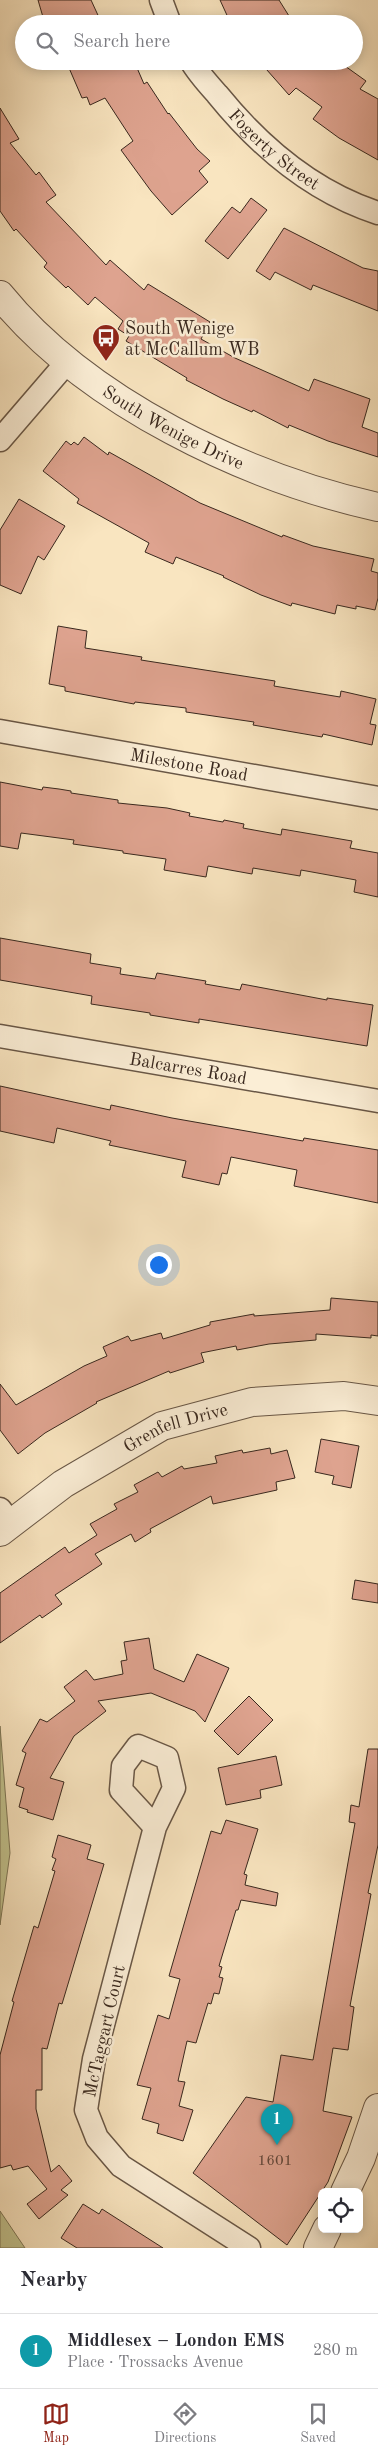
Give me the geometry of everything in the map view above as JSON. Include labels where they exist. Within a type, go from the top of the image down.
[{"type":"street","points":[[161,0],[167,15]]},
{"type":"street","name":"Fogerty Street","points":[[198,70],[227,107],[270,152],[350,204],[378,213]]},
{"type":"street","name":"South Wenige Drive","points":[[0,295],[68,361],[140,412],[215,452],[280,480],[342,499],[378,507]]},
{"type":"street","points":[[0,440],[68,361]]},
{"type":"street","name":"Milestone Road","points":[[0,731],[378,798]]},
{"type":"street","name":"Balcarres Road","points":[[0,1036],[378,1101]]},
{"type":"street","name":"Grenfell Drive","points":[[4,1521],[162,1426],[252,1402],[344,1396],[378,1401]]},
{"type":"street","name":"McTaggart Court","points":[[155,1827],[94,2059],[86,2110],[97,2138],[121,2166],[249,2248]]},
{"type":"street","points":[[347,2188],[361,2158],[378,2108]]},
{"type":"street","points":[[318,2248],[325,2233]]},
{"type":"green space","points":[[0,1726],[10,1853],[0,1925]]},
{"type":"green space","points":[[0,2211],[25,2248],[0,2248]]},
{"type":"building","points":[[38,0],[91,0],[98,15],[42,15]]},
{"type":"building","points":[[220,0],[279,0],[288,15],[227,15]]},
{"type":"building","points":[[70,70],[138,70],[144,84],[147,82],[168,114],[197,149],[210,161],[199,171],[208,182],[172,215],[151,191],[121,150],[133,141],[105,98],[90,105],[87,97],[82,98]]},
{"type":"building","points":[[267,70],[351,70],[366,81],[360,89],[378,99],[378,160],[339,138],[313,119],[322,107],[296,88],[289,95]]},
{"type":"building","points":[[0,108],[19,139],[10,143],[36,175],[39,172],[56,195],[46,202],[106,265],[110,260],[144,290],[148,284],[210,322],[201,339],[235,358],[309,391],[314,379],[370,399],[362,427],[378,433],[378,457],[328,441],[289,425],[288,428],[186,380],[187,378],[126,341],[129,336],[118,329],[123,321],[95,297],[88,305],[68,286],[66,288],[44,267],[47,263],[16,229],[14,231],[0,211]]},
{"type":"building","points":[[251,198],[267,210],[228,259],[205,241],[232,207],[240,213]]},
{"type":"building","points":[[284,228],[363,268],[378,271],[378,311],[313,285],[311,290],[275,272],[270,280],[256,271]]},
{"type":"building","points":[[84,437],[108,455],[109,452],[200,503],[282,537],[283,535],[313,546],[374,559],[371,571],[378,573],[378,598],[375,610],[337,605],[335,614],[292,603],[291,606],[261,595],[224,576],[176,557],[173,564],[145,552],[149,543],[77,503],[79,499],[43,471],[66,441],[71,445],[74,442],[78,445]]},
{"type":"building","points":[[19,499],[65,526],[44,560],[38,556],[21,594],[0,585],[0,530]]},
{"type":"building","points":[[58,626],[87,631],[85,648],[142,657],[141,660],[275,681],[274,686],[340,697],[341,691],[376,699],[370,724],[376,725],[372,745],[323,734],[322,737],[253,725],[254,722],[186,712],[186,708],[135,702],[134,704],[65,691],[65,687],[49,684]]},
{"type":"building","points":[[0,782],[42,790],[43,787],[71,791],[71,793],[118,800],[118,803],[167,808],[190,813],[189,816],[244,824],[243,828],[281,835],[282,829],[352,841],[350,848],[378,853],[378,897],[354,892],[356,880],[301,870],[300,876],[253,868],[252,874],[208,866],[206,877],[164,870],[166,859],[73,844],[74,840],[21,833],[18,849],[0,846]]},
{"type":"building","points":[[0,938],[91,954],[90,963],[121,968],[120,974],[155,979],[157,973],[206,981],[205,984],[240,990],[242,984],[327,1000],[327,998],[373,1005],[367,1046],[199,1019],[199,1023],[150,1015],[150,1013],[91,1004],[92,996],[0,980]]},
{"type":"building","points":[[0,1086],[110,1110],[111,1105],[172,1118],[303,1141],[304,1138],[378,1150],[378,1203],[294,1186],[297,1170],[231,1157],[227,1174],[222,1173],[219,1185],[182,1177],[186,1161],[109,1145],[111,1141],[57,1128],[54,1143],[0,1131]]},
{"type":"building","points":[[331,1298],[378,1302],[378,1336],[371,1335],[371,1338],[316,1334],[316,1340],[269,1344],[237,1350],[236,1346],[201,1353],[204,1362],[170,1373],[169,1371],[96,1402],[45,1433],[18,1454],[0,1430],[0,1384],[16,1405],[84,1366],[107,1356],[103,1347],[128,1336],[131,1341],[161,1333],[163,1339],[210,1325],[210,1322],[254,1314],[254,1316],[330,1310]]},
{"type":"building","points":[[321,1439],[359,1446],[351,1488],[332,1484],[334,1476],[315,1472]]},
{"type":"building","points":[[270,1448],[271,1454],[287,1450],[295,1478],[276,1482],[277,1490],[213,1504],[211,1496],[150,1529],[151,1532],[135,1542],[131,1534],[95,1554],[102,1564],[55,1595],[62,1604],[42,1618],[40,1615],[0,1643],[0,1593],[65,1547],[69,1553],[97,1535],[90,1524],[117,1509],[114,1504],[138,1492],[134,1485],[158,1472],[162,1477],[182,1466],[184,1469],[217,1463],[215,1456],[242,1450],[243,1453]]},
{"type":"building","points":[[355,1580],[378,1584],[378,1603],[352,1599]]},
{"type":"building","points":[[149,1638],[154,1669],[184,1682],[197,1654],[229,1668],[205,1722],[195,1711],[151,1693],[98,1701],[106,1711],[74,1736],[50,1778],[64,1782],[53,1820],[27,1812],[28,1810],[19,1807],[24,1788],[16,1785],[26,1753],[22,1751],[40,1719],[47,1722],[75,1701],[64,1687],[86,1670],[94,1680],[123,1674],[121,1661],[127,1660],[124,1642]]},
{"type":"building","points":[[249,1696],[273,1720],[238,1755],[214,1731]]},
{"type":"building","points":[[368,1749],[378,1749],[378,1845],[368,1893],[371,1894],[350,2006],[354,2007],[348,2050],[333,2048],[323,2111],[352,2117],[328,2182],[324,2188],[318,2188],[318,2197],[287,2245],[193,2173],[246,2097],[273,2102],[281,2055],[313,2060],[355,1823],[349,1822],[351,1805],[359,1807]]},
{"type":"building","points":[[276,1756],[282,1785],[260,1790],[261,1798],[226,1805],[218,1768]]},
{"type":"building","points":[[226,1820],[258,1829],[244,1874],[247,1875],[245,1885],[278,1893],[276,1906],[241,1900],[238,1910],[236,1910],[219,1966],[222,1967],[219,1977],[223,1978],[219,1994],[214,1993],[211,2004],[208,2003],[196,2043],[187,2041],[178,2081],[185,2082],[179,2106],[193,2110],[183,2141],[157,2133],[159,2124],[142,2119],[151,2088],[137,2085],[158,2015],[169,2019],[180,1979],[169,1976],[211,1831],[221,1834]]},
{"type":"building","points":[[58,1835],[91,1845],[87,1859],[104,1864],[62,2004],[59,2003],[47,2049],[42,2048],[42,2090],[36,2090],[36,2109],[51,2172],[59,2165],[72,2181],[61,2190],[68,2195],[39,2219],[27,2204],[47,2189],[28,2166],[13,2170],[11,2165],[0,2168],[0,2055],[14,2002],[12,2001],[34,1926],[38,1928],[55,1871],[52,1870],[56,1859],[52,1857]]},
{"type":"building","points":[[83,2204],[99,2214],[102,2209],[163,2248],[77,2248],[61,2238]]},
{"type":"place","name":"South Wenige at McCallum WB","points":[[106,362]]},
{"type":"place","name":"Middlesex – London EMS","points":[[277,2145]]}]
